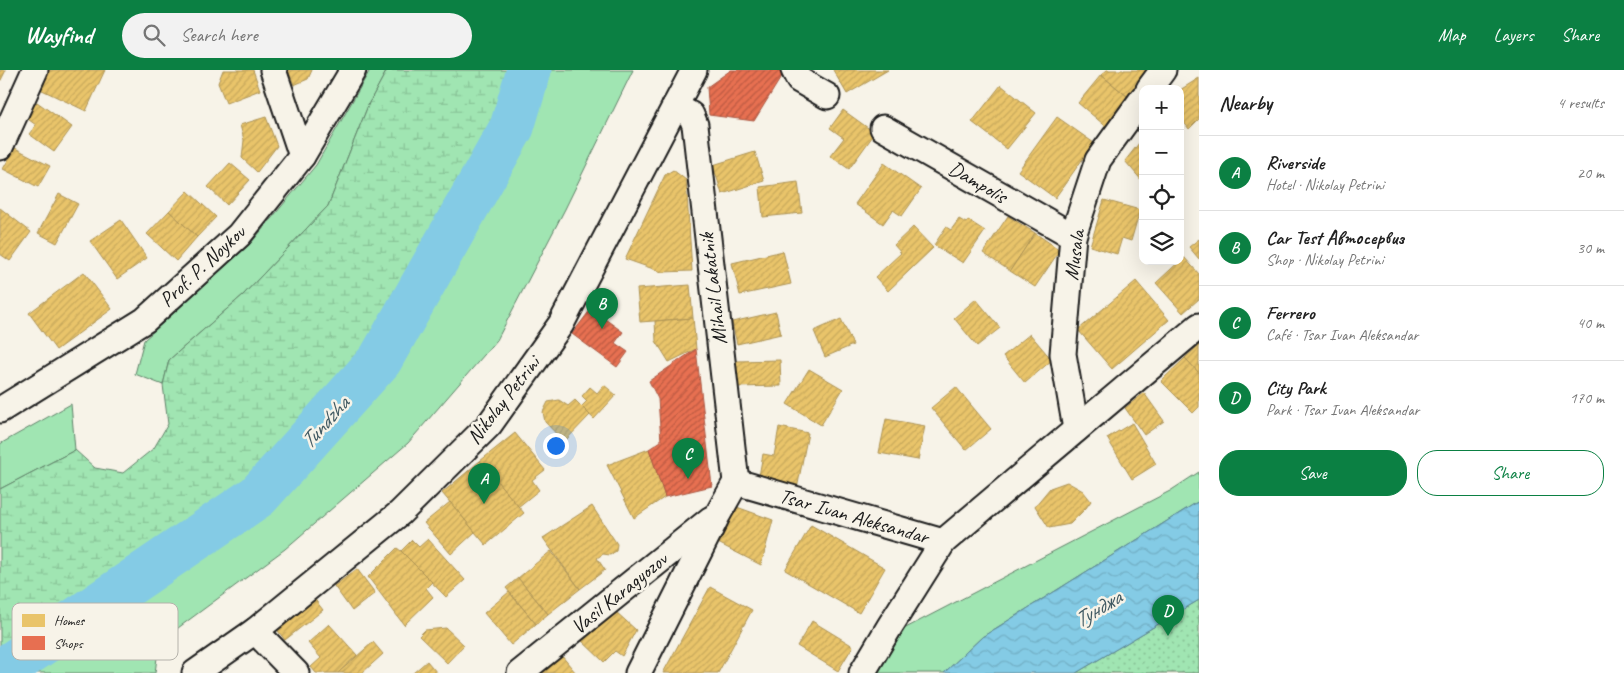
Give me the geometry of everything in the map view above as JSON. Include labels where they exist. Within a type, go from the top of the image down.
[{"type":"street","points":[[0,147],[35,70]]},
{"type":"street","points":[[273,70],[302,156]]},
{"type":"street","name":"Prof. P. Noykov","points":[[0,410],[145,320],[238,236],[302,156],[353,70]]},
{"type":"street","name":"Nikolay Petrini","points":[[195,673],[255,631],[400,513],[489,424],[561,324],[694,70]]},
{"type":"street","points":[[794,70],[799,80],[827,96]]},
{"type":"street","points":[[1152,85],[1163,70]]},
{"type":"street","name":"Musala","points":[[1076,429],[1063,354],[1074,236],[1098,160],[1139,104]]},
{"type":"street","name":"Mihail Lakatnik","points":[[675,106],[691,115],[695,125],[736,482]]},
{"type":"street","name":"Dampolis","points":[[883,128],[1074,236]]},
{"type":"street","name":"Tsar Ivan Aleksandar","points":[[736,482],[943,542],[1199,326]]},
{"type":"street","points":[[638,673],[736,482]]},
{"type":"street","name":"Vasil Karagyozov","points":[[520,673],[718,514]]},
{"type":"street","points":[[862,673],[943,542]]},
{"type":"street","points":[[255,631],[296,673]]},
{"type":"green space","points":[[370,70],[387,70],[369,103],[328,206],[243,295],[169,360],[163,385],[135,374],[144,340],[251,243],[316,165]]},
{"type":"green space","points":[[387,70],[543,70],[523,138],[395,362],[270,502],[122,603],[12,603],[12,660],[39,660],[20,673],[0,673],[0,489],[75,450],[95,468],[123,473],[154,448],[168,424],[163,385],[169,360],[243,295],[328,206],[369,103]]},
{"type":"green space","points":[[543,70],[633,70],[565,209],[497,340],[408,443],[285,549],[178,628],[178,603],[122,603],[270,502],[395,362],[523,138]]},
{"type":"green space","points":[[71,404],[75,450],[0,489],[0,444]]},
{"type":"green space","points":[[1199,472],[1199,501],[982,637],[944,673],[874,673],[896,633],[1170,491]]},
{"type":"green space","points":[[1199,600],[1199,673],[1076,673]]},
{"type":"green space","points":[[39,660],[157,660],[155,673],[20,673]]},
{"type":"water","name":"Тунджа","points":[[1199,501],[1199,600],[1076,673],[944,673],[982,637]]},
{"type":"building: Homes","points":[[0,70],[6,70],[0,82]]},
{"type":"building: Homes","points":[[46,70],[105,70],[86,111],[38,88]]},
{"type":"building: Homes","points":[[223,70],[253,70],[260,90],[226,103],[218,83]]},
{"type":"building: Homes","points":[[288,70],[312,70],[308,79],[294,85]]},
{"type":"building: Homes","points":[[833,70],[888,70],[847,94]]},
{"type":"building: Homes","points":[[1107,70],[1152,70],[1143,85],[1139,85],[1139,91],[1133,101],[1101,75]]},
{"type":"building: Homes","points":[[1101,75],[1133,101],[1109,129],[1078,103]]},
{"type":"building: Homes","points":[[1199,78],[1199,119],[1189,129],[1184,122],[1184,87]]},
{"type":"building: Homes","points":[[1001,85],[1036,113],[1007,149],[972,122]]},
{"type":"building: Homes","points":[[37,102],[72,127],[54,152],[29,134],[36,125],[25,117]]},
{"type":"building: Homes","points":[[843,110],[875,133],[849,169],[830,156],[844,138],[830,128]]},
{"type":"building: Homes","points":[[266,117],[277,146],[257,172],[242,158],[244,140],[240,125]]},
{"type":"building: Homes","points":[[1057,117],[1094,143],[1055,198],[1018,171]]},
{"type":"building: Homes","points":[[1139,143],[1139,177],[1125,161]]},
{"type":"building: Homes","points":[[15,148],[50,166],[38,187],[3,169]]},
{"type":"building: Homes","points":[[755,152],[764,181],[722,194],[713,165]]},
{"type":"building: Homes","points":[[230,163],[250,180],[227,205],[208,187]]},
{"type":"building: Homes","points":[[884,163],[921,189],[902,216],[893,210],[883,224],[855,204]]},
{"type":"building: Homes","points":[[673,170],[686,180],[692,271],[662,272],[625,259],[665,175]]},
{"type":"building: Homes","points":[[798,182],[802,213],[763,217],[760,187]]},
{"type":"building: Homes","points":[[188,191],[216,217],[197,237],[169,211]]},
{"type":"building: Homes","points":[[59,194],[78,204],[57,243],[38,233]]},
{"type":"building: Homes","points":[[1104,200],[1139,210],[1131,241],[1122,238],[1117,254],[1090,246]]},
{"type":"building: Homes","points":[[0,208],[31,232],[10,261],[0,254]]},
{"type":"building: Homes","points":[[169,211],[197,237],[176,261],[147,234]]},
{"type":"building: Homes","points":[[1008,216],[1035,233],[1010,271],[983,253]]},
{"type":"building: Homes","points":[[959,219],[966,223],[968,220],[985,231],[963,263],[934,245],[946,227],[951,230]]},
{"type":"building: Homes","points":[[121,220],[147,258],[117,279],[90,241]]},
{"type":"building: Homes","points":[[913,227],[933,248],[888,291],[875,277],[901,253],[894,245]]},
{"type":"building: Homes","points":[[1035,233],[1060,250],[1035,287],[1010,271]]},
{"type":"building: Homes","points":[[1199,239],[1199,259],[1189,247]]},
{"type":"building: Homes","points":[[783,251],[791,284],[740,295],[732,263]]},
{"type":"building: Homes","points":[[1184,257],[1199,274],[1199,299],[1183,313],[1156,283],[1175,265],[1184,265]]},
{"type":"building: Homes","points":[[84,272],[112,309],[56,350],[29,313]]},
{"type":"building: Homes","points":[[1136,281],[1169,320],[1112,369],[1078,330]]},
{"type":"building: Homes","points":[[690,285],[693,318],[640,322],[637,289]]},
{"type":"building: Homes","points":[[976,299],[1000,328],[977,346],[954,318]]},
{"type":"building: Homes","points":[[776,312],[781,334],[737,344],[732,322]]},
{"type":"building: Homes","points":[[693,318],[696,349],[669,362],[656,341],[655,321]]},
{"type":"building: Homes","points":[[841,319],[853,345],[825,357],[814,331]]},
{"type":"building: Homes","points":[[1030,334],[1052,360],[1025,383],[1003,356]]},
{"type":"building: Homes","points":[[1199,345],[1199,373],[1185,358]]},
{"type":"building: Homes","points":[[1185,358],[1199,373],[1199,407],[1193,413],[1161,381]]},
{"type":"building: Homes","points":[[780,360],[781,386],[736,387],[736,361]]},
{"type":"building: Homes","points":[[809,369],[843,389],[821,425],[787,404]]},
{"type":"building: Homes","points":[[604,385],[616,395],[594,419],[581,407],[587,401],[582,396],[590,387],[597,393]]},
{"type":"building: Homes","points":[[956,387],[991,429],[966,450],[931,408]]},
{"type":"building: Homes","points":[[1144,393],[1164,421],[1144,435],[1125,408]]},
{"type":"building: Homes","points":[[559,400],[568,406],[575,400],[590,415],[564,442],[545,422],[543,412],[548,402]]},
{"type":"building: Homes","points":[[886,419],[925,426],[918,460],[879,453]]},
{"type":"building: Homes","points":[[1132,423],[1156,464],[1132,479],[1107,438]]},
{"type":"building: Homes","points":[[779,427],[808,433],[797,489],[758,482],[763,454],[774,456]]},
{"type":"building: Homes","points":[[515,433],[545,470],[532,480],[539,490],[518,507],[480,461]]},
{"type":"building: Homes","points":[[649,449],[665,497],[634,518],[607,465]]},
{"type":"building: Homes","points":[[480,461],[524,513],[486,545],[442,493]]},
{"type":"building: Homes","points":[[1067,482],[1083,491],[1091,501],[1070,524],[1049,528],[1035,506],[1050,488]]},
{"type":"building: Homes","points":[[450,502],[475,532],[451,554],[424,523]]},
{"type":"building: Homes","points":[[592,506],[617,544],[616,551],[610,555],[603,554],[597,558],[605,570],[580,589],[543,538]]},
{"type":"building: Homes","points":[[734,506],[773,520],[761,565],[718,543]]},
{"type":"building: Homes","points":[[811,525],[885,568],[859,613],[785,570]]},
{"type":"building: Homes","points":[[428,539],[465,580],[446,597],[401,551],[412,540],[419,547]]},
{"type":"building: Homes","points":[[397,548],[432,582],[426,588],[433,597],[404,625],[368,577]]},
{"type":"building: Homes","points":[[551,551],[580,589],[548,614],[518,578]]},
{"type":"building: Homes","points":[[357,569],[375,593],[352,611],[334,586]]},
{"type":"building: Homes","points":[[518,578],[548,614],[536,624],[506,588]]},
{"type":"building: Homes","points":[[710,587],[752,610],[718,673],[663,673]]},
{"type":"building: Homes","points":[[509,592],[536,624],[511,645],[484,613]]},
{"type":"building: Homes","points":[[313,597],[323,610],[285,640],[275,627]]},
{"type":"building: Homes","points":[[615,611],[636,630],[622,656],[615,651],[604,662],[580,639]]},
{"type":"building: Homes","points":[[812,621],[853,646],[838,671],[797,646]]},
{"type":"building: Homes","points":[[329,624],[357,655],[338,673],[316,673],[311,667],[321,658],[308,643]]},
{"type":"building: Homes","points":[[446,628],[464,645],[447,663],[419,636],[425,630]]},
{"type":"building: Homes","points":[[373,642],[383,654],[362,673],[338,673]]},
{"type":"building: Homes","points":[[561,655],[576,673],[540,673]]},
{"type":"building: Homes","points":[[427,661],[437,673],[413,673]]},
{"type":"building: Shops","points":[[731,70],[785,71],[754,121],[709,115],[707,87]]},
{"type":"building: Shops","points":[[591,309],[623,332],[615,343],[628,352],[617,367],[572,334]]},
{"type":"building: Shops","points":[[696,349],[712,486],[665,497],[649,449],[661,441],[658,399],[649,381]]},
{"type":"waterway","name":"Tundzha","points":[[101,603],[258,496],[380,360],[512,127],[529,70]]},
{"type":"waterway","name":"Tundzha","points":[[0,672],[18,660]]},
{"type":"place","name":"Car Test Автосервиз","points":[[602,329]]},
{"type":"place","name":"Ferrero","points":[[688,479]]},
{"type":"place","name":"Riverside","points":[[484,504]]},
{"type":"place","name":"City Park","points":[[1168,636]]}]
